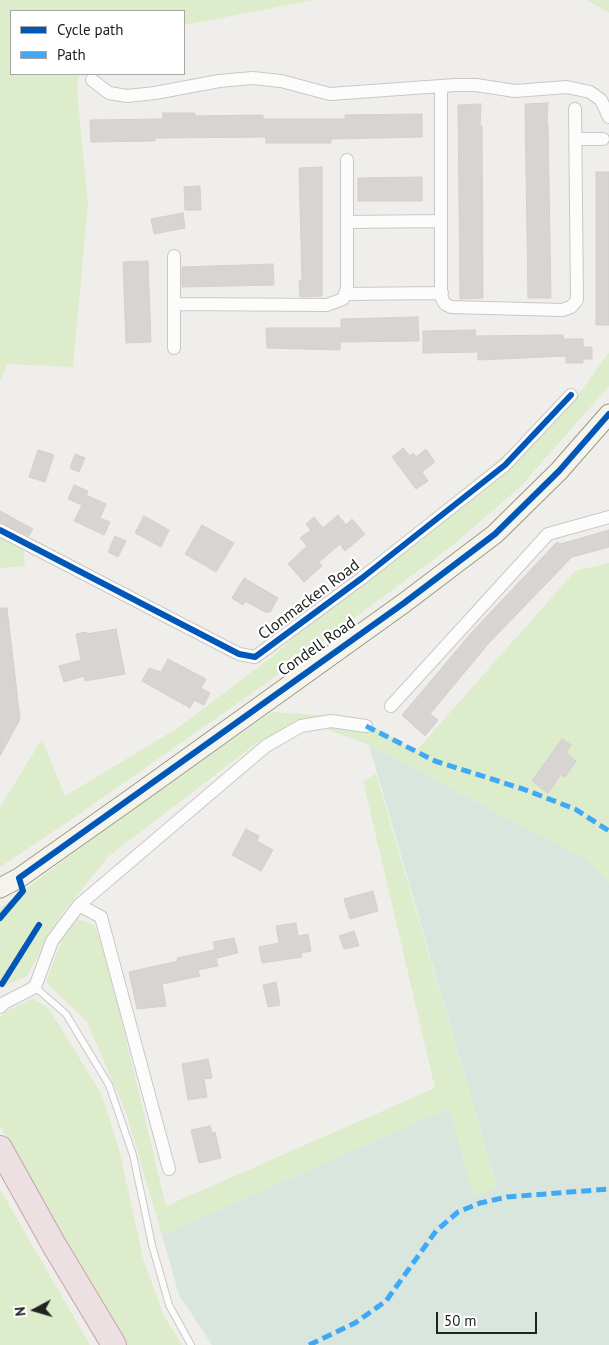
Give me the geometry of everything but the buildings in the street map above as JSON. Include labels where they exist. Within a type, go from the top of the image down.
[{"type":"highway","points":[[0,1148],[54,1245],[114,1345]]},
{"type":"highway","points":[[0,1175],[97,1345]]},
{"type":"main road","name":"Condell Road","points":[[19,878],[404,602],[495,534],[559,471],[608,415]]},
{"type":"main road","points":[[0,888],[19,878]]},
{"type":"main road","points":[[0,903],[19,878]]},
{"type":"street","points":[[92,80],[109,93],[126,96],[155,93],[219,80],[253,78],[281,81],[330,94],[476,84],[515,91],[567,87],[590,92],[601,100],[609,117]]},
{"type":"street","points":[[441,86],[442,293],[445,304],[452,307],[562,310],[572,307],[577,300],[575,109]]},
{"type":"street","points":[[575,139],[603,138]]},
{"type":"street","points":[[174,304],[327,305],[343,299],[345,294],[347,160]]},
{"type":"street","points":[[347,222],[441,222]]},
{"type":"street","points":[[174,256],[174,348]]},
{"type":"street","points":[[345,294],[442,293]]},
{"type":"street","name":"Clonmacken Road","points":[[0,530],[239,654],[255,657],[362,578],[505,465],[570,395]]},
{"type":"street","points":[[392,706],[548,534],[609,517]]},
{"type":"street","points":[[1,1004],[35,987],[52,941],[79,905],[266,746],[301,726],[331,721],[366,726]]},
{"type":"street","points":[[79,905],[101,917],[168,1169]]},
{"type":"lane","points":[[35,987],[66,1014],[109,1085],[133,1155],[152,1245],[169,1306],[191,1345]]},
{"type":"green space","points":[[0,0],[314,0],[185,25],[185,10],[10,10],[10,75],[79,75],[77,90],[88,204],[73,367],[7,364],[0,381]]},
{"type":"green space","points":[[587,0],[609,0],[609,13]]},
{"type":"green space","points":[[609,352],[609,386],[521,486],[453,545],[268,682],[0,867],[0,807],[42,739],[65,796],[179,727],[273,656],[415,529],[582,390]]},
{"type":"green space","points":[[0,537],[23,547],[25,566],[0,568]]},
{"type":"green space","points":[[609,563],[609,883],[587,860],[369,745],[304,721],[257,743],[109,856],[61,915],[27,976],[0,988],[0,908],[94,838],[272,712],[358,718],[416,751],[575,571]]},
{"type":"green space","points":[[376,774],[497,1187],[474,1198],[449,1108],[162,1235],[126,1113],[87,1022],[46,982],[64,934],[78,919],[94,925],[105,951],[166,1206],[435,1088],[363,781]]},
{"type":"green space","points":[[33,998],[50,1010],[102,1095],[120,1153],[144,1262],[164,1316],[182,1345],[124,1345],[0,1126],[0,1017],[5,1012]]},
{"type":"green space","points":[[0,1189],[90,1345],[0,1345]]},
{"type":"shaded area","points":[[369,745],[587,860],[609,883],[609,1345],[212,1345],[179,1295],[162,1235],[449,1108],[474,1197],[497,1187]]},
{"type":"marked path","points":[[366,726],[435,761],[523,789],[575,809],[609,831]]},
{"type":"marked path","points":[[309,1345],[355,1323],[386,1301],[436,1231],[458,1212],[480,1203],[507,1197],[609,1189]]},
{"type":"cycle path","points":[[0,530],[239,654],[255,657],[362,578],[505,465],[571,395]]},
{"type":"cycle path","points":[[0,918],[23,891],[19,878],[404,603],[495,534],[559,471],[609,414]]},
{"type":"cycle path","points":[[2,984],[39,925]]}]
